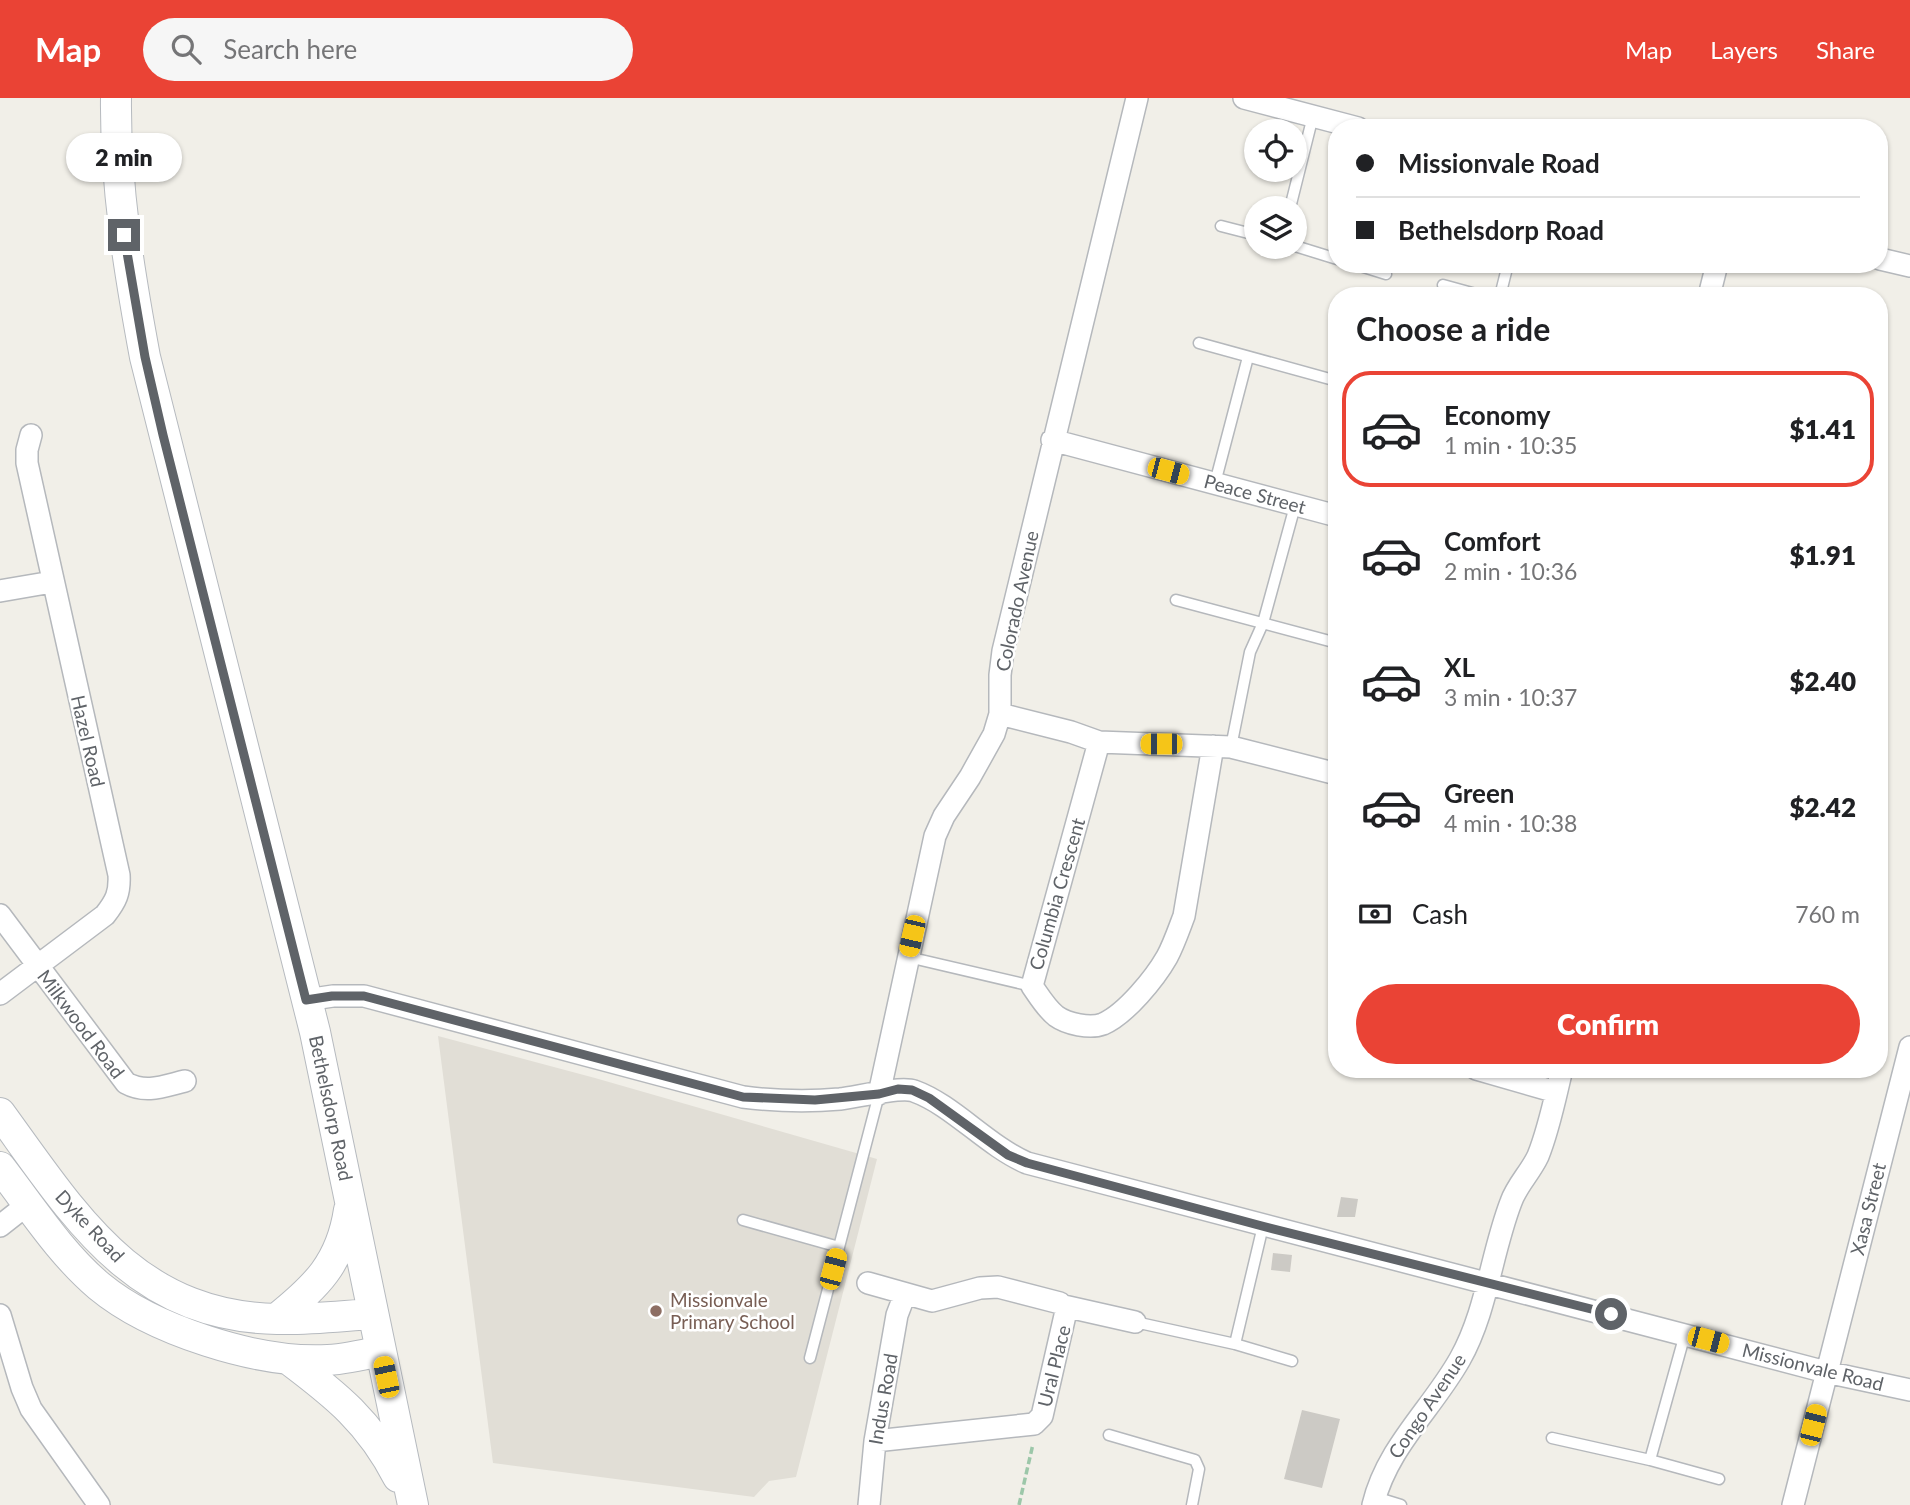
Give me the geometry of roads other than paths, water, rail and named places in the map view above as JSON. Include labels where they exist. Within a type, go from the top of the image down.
[{"type":"main road","name":"Bethelsdorp Road","points":[[116,98],[126,256],[145,357],[306,1000],[351,1200],[413,1505]]},
{"type":"main road","name":"Dyke Road","points":[[0,1113],[68,1207],[117,1259],[175,1295],[206,1307],[276,1319],[373,1314]]},
{"type":"main road","name":"Dyke Road","points":[[0,1167],[73,1261],[128,1308],[159,1324],[205,1341],[288,1359],[352,1358],[380,1351]]},
{"type":"main road","points":[[276,1319],[303,1298],[324,1276],[338,1252],[351,1200]]},
{"type":"main road","points":[[288,1359],[351,1409],[390,1460],[413,1505]]},
{"type":"street","name":"Colorado Avenue","points":[[879,1094],[935,835],[985,752],[1000,714],[1003,651],[1137,98]]},
{"type":"street","points":[[1244,98],[1328,121]]},
{"type":"street","points":[[1888,261],[1910,266]]},
{"type":"street","name":"Hazel Road","points":[[0,994],[105,915],[120,890],[119,875],[27,463],[31,435]]},
{"type":"street","name":"Peace Street","points":[[1052,440],[1328,514]]},
{"type":"street","points":[[0,591],[52,582]]},
{"type":"street","points":[[1000,714],[1099,742],[1222,746],[1328,772]]},
{"type":"street","name":"Columbia Crescent","points":[[1099,742],[1032,986],[1055,1015],[1064,1020],[1093,1026],[1104,1024],[1120,1012],[1154,978],[1168,956],[1184,916],[1222,746]]},
{"type":"street","name":"Milkwood Road","points":[[0,915],[126,1083],[137,1089],[147,1089],[185,1081]]},
{"type":"street","name":"Missionvale Road","points":[[306,1000],[332,996],[364,996],[743,1097],[792,1101],[879,1094],[898,1089],[912,1090],[929,1098],[1008,1155],[1027,1163],[1826,1372],[1910,1390]]},
{"type":"street","name":"Xasa Street","points":[[1793,1505],[1910,1047]]},
{"type":"street","points":[[1507,1078],[1556,1092]]},
{"type":"street","name":"Congo Avenue","points":[[1374,1501],[1396,1450],[1459,1361],[1470,1339],[1510,1204],[1537,1157],[1560,1078]]},
{"type":"street","points":[[0,1226],[28,1204]]},
{"type":"street","name":"Ural Place","points":[[868,1283],[932,1301],[980,1288],[998,1287],[1064,1306],[1066,1317],[1039,1422],[875,1441]]},
{"type":"street","name":"Indus Road","points":[[869,1505],[875,1441],[897,1315],[905,1294]]},
{"type":"street","points":[[1064,1306],[1135,1322]]},
{"type":"street","points":[[0,1315],[31,1409],[99,1505]]},
{"type":"lane","points":[[1293,196],[1313,117]]},
{"type":"lane","points":[[1221,226],[1244,232]]},
{"type":"lane","points":[[1307,250],[1328,256]]},
{"type":"lane","points":[[1443,285],[1450,287]]},
{"type":"lane","points":[[1199,342],[1328,379]]},
{"type":"lane","points":[[1215,483],[1248,357]]},
{"type":"lane","points":[[1222,746],[1250,652],[1263,623],[1295,506]]},
{"type":"lane","points":[[1176,600],[1328,641]]},
{"type":"lane","points":[[908,957],[1032,986]]},
{"type":"lane","points":[[810,1359],[879,1094]]},
{"type":"lane","points":[[743,1220],[839,1247]]},
{"type":"lane","points":[[1236,1345],[1262,1226]]},
{"type":"lane","points":[[1135,1322],[1292,1361]]},
{"type":"lane","points":[[1650,1460],[1685,1334]]},
{"type":"lane","points":[[1109,1435],[1195,1460],[1199,1469],[1192,1505]]},
{"type":"lane","points":[[1552,1438],[1650,1460],[1718,1479]]},
{"type":"lane","points":[[1374,1501],[1401,1505]]},
{"type":"place","name":"Missionvale Primary School","points":[[656,1311]]}]
